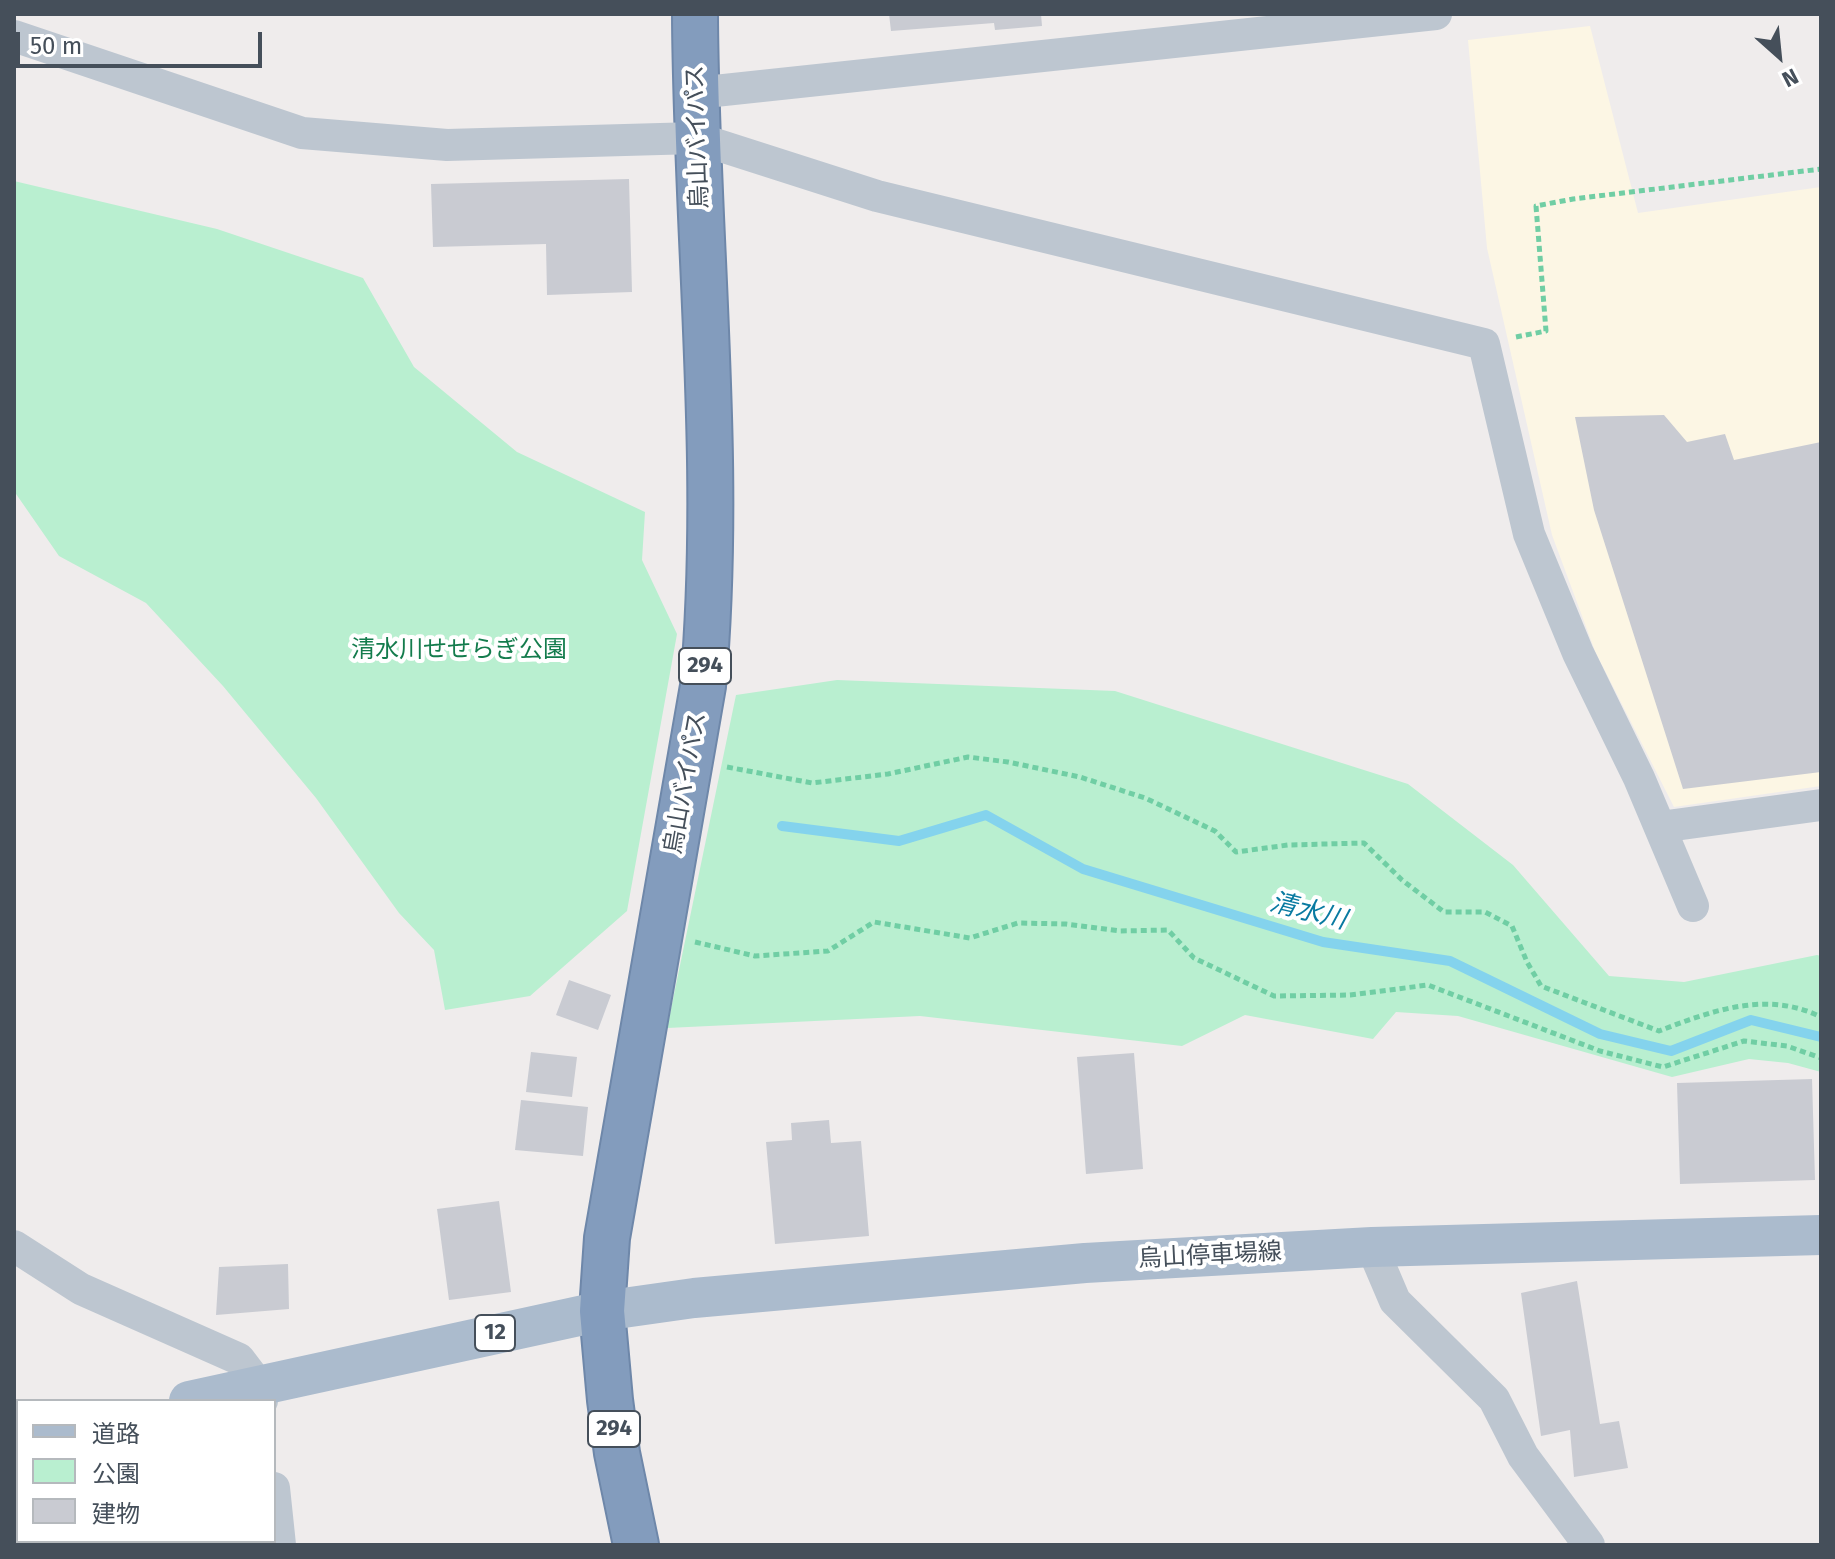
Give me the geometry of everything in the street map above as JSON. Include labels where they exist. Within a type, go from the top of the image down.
[{"type":"highway","name":"烏山バイパス","points":[[636,1545],[617,1453],[602,1311],[607,1238],[703,686],[710,604],[712,538],[696,138],[695,14]]},
{"type":"main road","name":"烏山停車場線","points":[[602,1311],[694,1298],[1085,1263],[1372,1247],[1821,1235]]},
{"type":"main road","name":"12","points":[[207,1399],[260,1393],[602,1311]]},
{"type":"street","points":[[696,93],[1436,14]]},
{"type":"street","points":[[14,36],[302,133],[447,145],[696,138],[877,196],[1484,344],[1529,534],[1578,653],[1660,827],[1693,906]]},
{"type":"street","points":[[1660,827],[1821,805]]},
{"type":"street","points":[[14,1246],[81,1289],[239,1359],[260,1393]]},
{"type":"street","points":[[1372,1247],[1395,1301],[1494,1399],[1523,1456],[1589,1545]]},
{"type":"street","points":[[276,1507],[280,1545]]},
{"type":"path","points":[[1484,344],[1546,331],[1536,206],[1821,169]]},
{"type":"path","points":[[690,760],[812,783],[888,774],[968,757],[1080,777],[1145,798],[1215,831],[1236,852],[1288,845],[1364,843],[1402,880],[1444,912],[1485,912],[1512,926],[1541,986],[1659,1031],[1698,1016],[1759,1002],[1821,1017]]},
{"type":"path","points":[[659,935],[755,956],[828,951],[874,922],[970,938],[1018,923],[1066,924],[1120,931],[1168,930],[1194,958],[1274,996],[1350,995],[1428,985],[1600,1051],[1663,1067],[1744,1041],[1787,1046],[1821,1058]]},
{"type":"shaded area","points":[[1590,26],[1638,213],[1821,187],[1821,786],[1674,807],[1595,651],[1552,535],[1487,248],[1468,40]]},
{"type":"green space","name":"清水川せせらぎ公園","points":[[14,181],[217,229],[363,278],[414,367],[517,452],[645,512],[642,560],[677,634],[627,911],[530,996],[445,1010],[434,950],[399,913],[316,798],[223,686],[146,603],[59,556],[14,491]]},
{"type":"green space","points":[[837,680],[1115,691],[1408,784],[1513,865],[1609,976],[1684,982],[1821,956],[1821,1072],[1788,1063],[1749,1059],[1672,1077],[1458,1016],[1396,1012],[1373,1039],[1245,1015],[1182,1046],[920,1016],[667,1028],[736,695]]},
{"type":"building","points":[[889,14],[1041,14],[1042,26],[995,30],[994,23],[891,31]]},
{"type":"building","points":[[629,179],[632,292],[547,295],[546,244],[433,247],[431,184]]},
{"type":"building","points":[[1664,415],[1687,442],[1725,434],[1734,460],[1821,442],[1821,772],[1683,789],[1594,510],[1575,417]]},
{"type":"building","points":[[569,980],[611,995],[598,1030],[556,1015]]},
{"type":"building","points":[[531,1052],[577,1057],[572,1097],[526,1092]]},
{"type":"building","points":[[1134,1053],[1143,1169],[1086,1174],[1077,1057]]},
{"type":"building","points":[[1812,1079],[1815,1180],[1680,1184],[1677,1083]]},
{"type":"building","points":[[521,1100],[588,1107],[583,1156],[515,1150]]},
{"type":"building","points":[[829,1120],[831,1143],[861,1141],[869,1236],[775,1244],[766,1142],[792,1140],[791,1123]]},
{"type":"building","points":[[499,1201],[511,1292],[449,1300],[437,1209]]},
{"type":"building","points":[[288,1264],[289,1309],[216,1315],[219,1267]]},
{"type":"building","points":[[1577,1281],[1600,1424],[1619,1421],[1628,1468],[1574,1477],[1570,1430],[1541,1436],[1521,1293]]},
{"type":"waterway","name":"清水川","points":[[782,826],[899,841],[986,815],[1083,869],[1323,942],[1450,961],[1600,1034],[1671,1051],[1751,1020],[1821,1037]]}]
